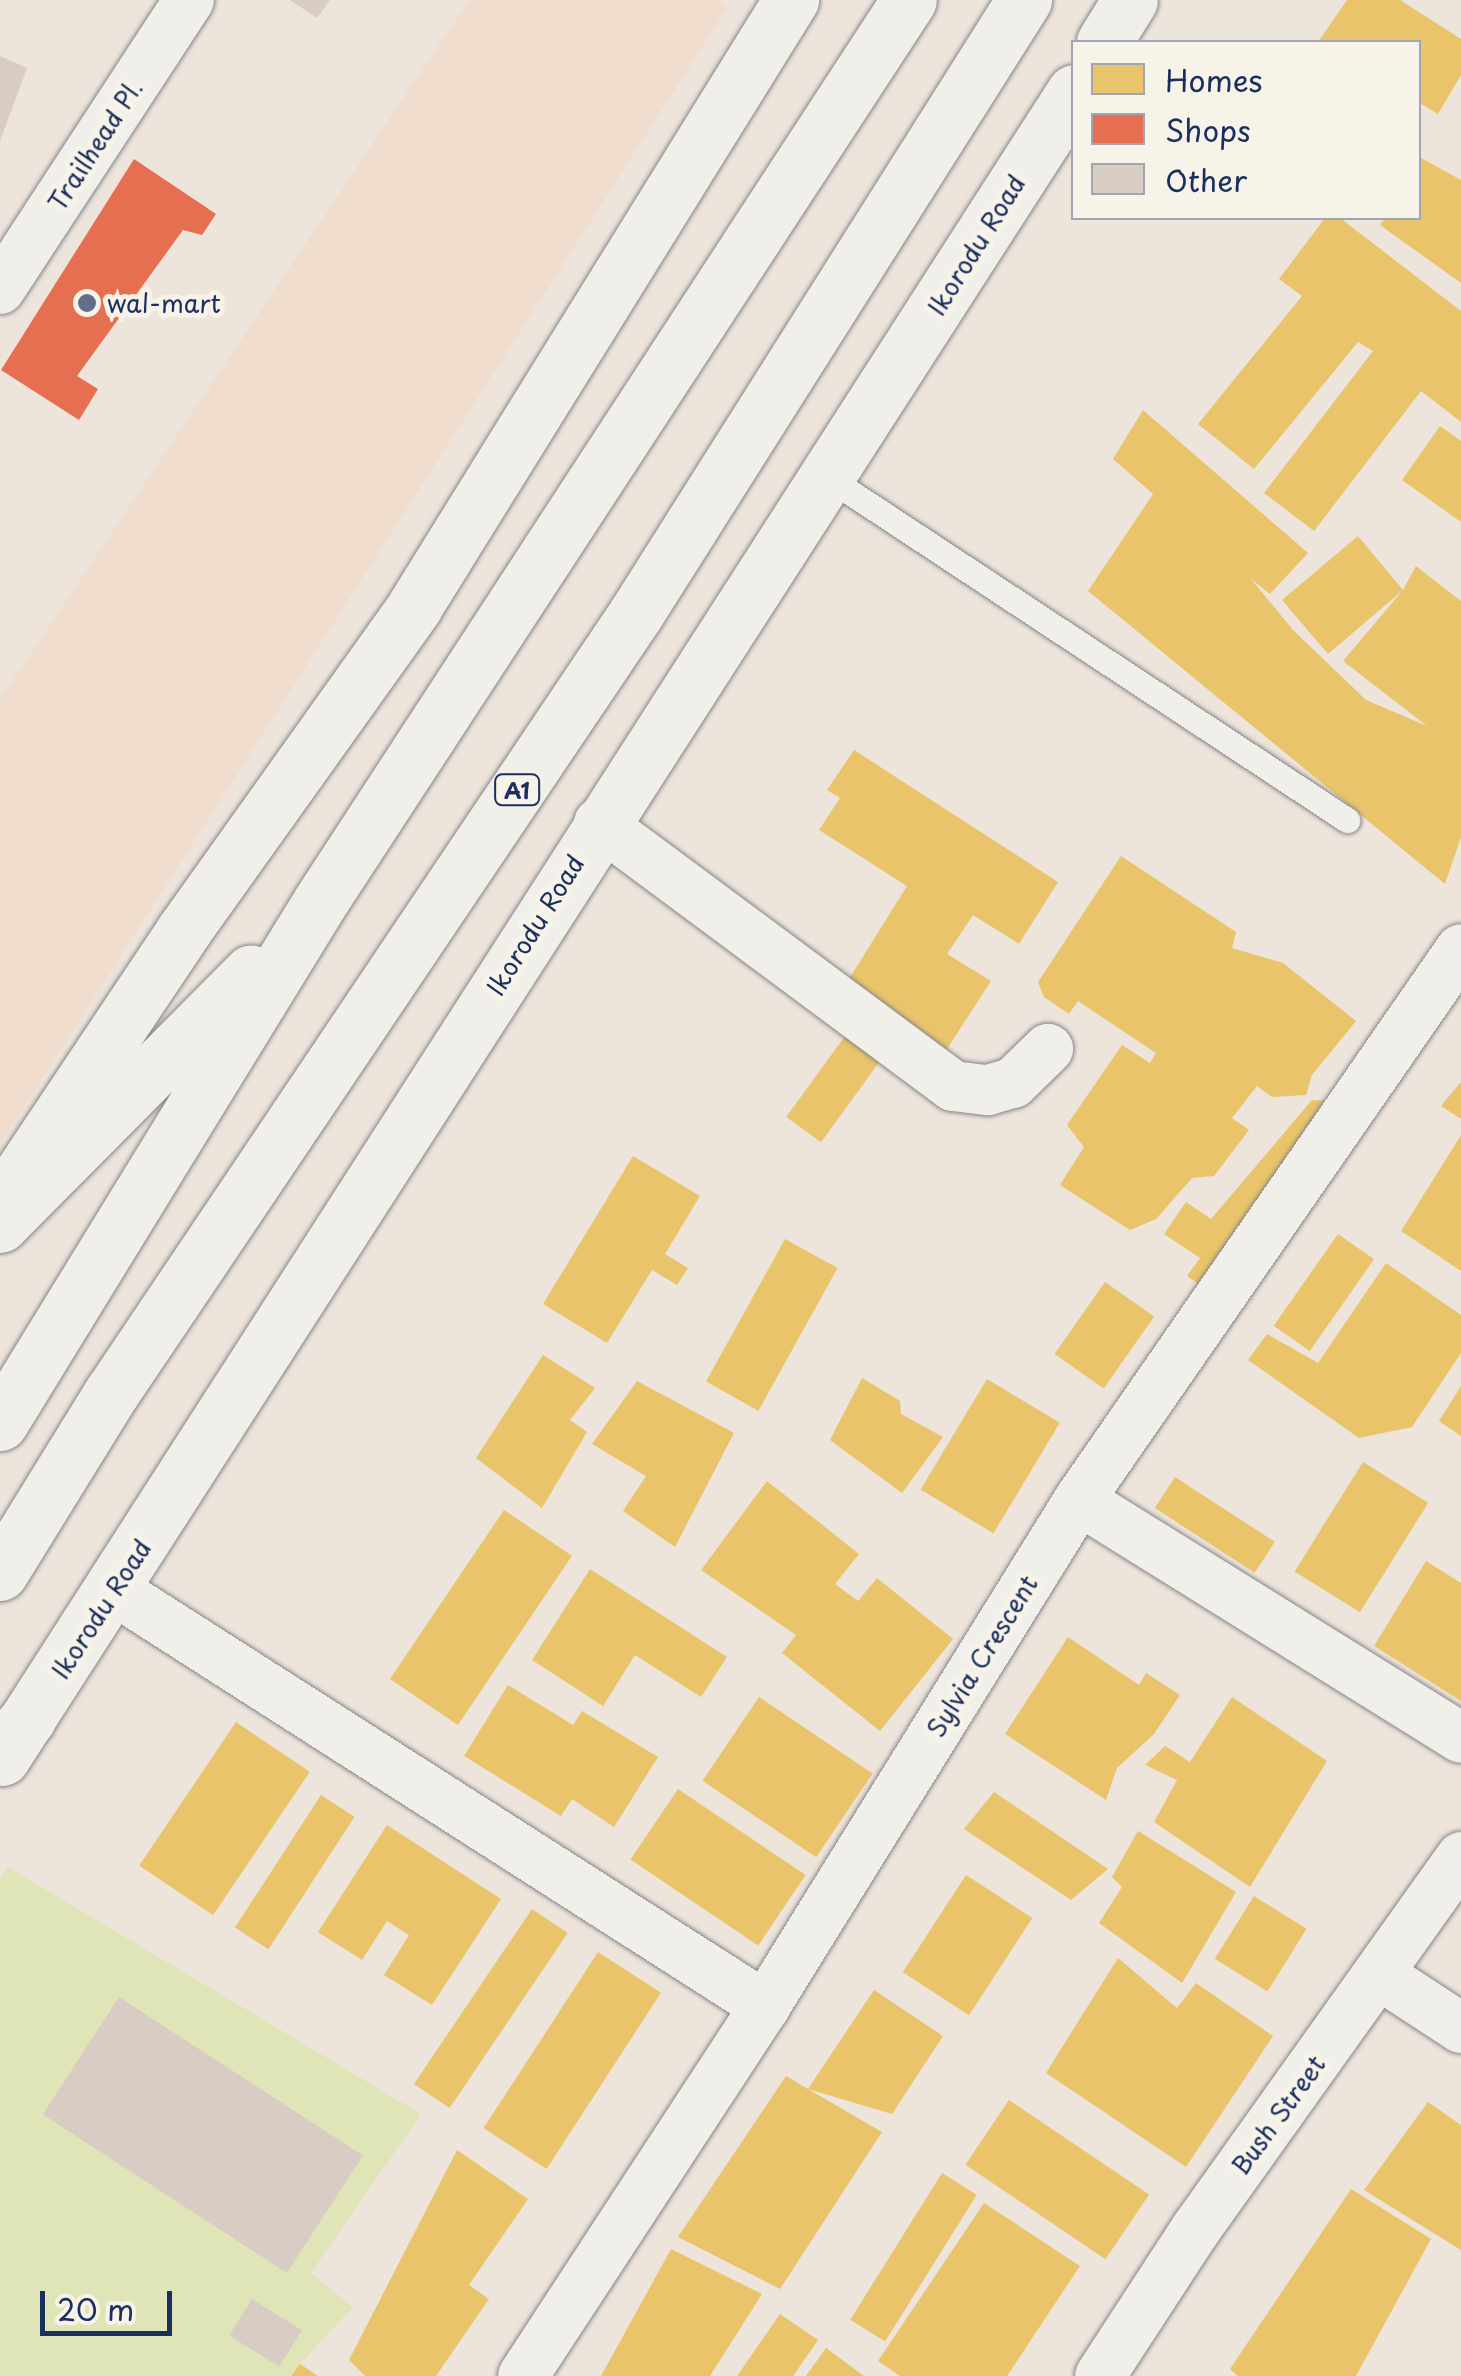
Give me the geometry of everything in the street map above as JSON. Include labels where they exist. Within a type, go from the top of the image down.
[{"type":"main road","points":[[0,1205],[184,930],[414,607],[791,0]]},
{"type":"main road","points":[[0,1423],[320,902],[909,0]]},
{"type":"main road","name":"A1","points":[[0,1573],[112,1392],[636,615],[1024,0]]},
{"type":"main road","points":[[1105,40],[1130,0]]},
{"type":"main road","name":"Ikorodu Road","points":[[9,1743],[114,1590],[599,824],[1071,97]]},
{"type":"main road","points":[[0,1225],[320,902]]},
{"type":"street","name":"Trailhead Pl.","points":[[0,289],[17,228],[189,0]]},
{"type":"street","points":[[599,824],[953,1086],[988,1090],[1014,1083],[1048,1049]]},
{"type":"street","name":"Sylvia Crescent","points":[[523,2376],[764,2006],[1079,1500],[1461,949]]},
{"type":"street","points":[[1079,1500],[1461,1738]]},
{"type":"street","points":[[114,1590],[764,2006]]},
{"type":"street","name":"Bush Street","points":[[1100,2376],[1196,2229],[1380,1976],[1461,1857]]},
{"type":"street","points":[[1380,1976],[1461,2028]]},
{"type":"lane","points":[[824,475],[1347,820]]},
{"type":"shaded area","points":[[469,0],[716,0],[727,8],[0,1145],[0,699]]},
{"type":"green space","points":[[8,1867],[421,2114],[311,2273],[353,2307],[289,2376],[0,2376],[0,1879]]},
{"type":"building: Homes","points":[[1347,0],[1400,0],[1461,39],[1461,75],[1438,114],[1421,104],[1421,40],[1319,40]]},
{"type":"building: Homes","points":[[1421,158],[1461,180],[1461,283],[1380,225],[1384,220],[1421,220]]},
{"type":"building: Homes","points":[[1323,220],[1343,220],[1461,311],[1461,422],[1421,391],[1314,531],[1264,493],[1373,351],[1358,342],[1254,469],[1198,424],[1302,296],[1279,279]]},
{"type":"building: Homes","points":[[1143,410],[1308,553],[1270,594],[1251,579],[1293,630],[1366,700],[1427,726],[1343,661],[1403,590],[1416,566],[1461,601],[1461,837],[1445,884],[1088,591],[1153,494],[1113,459]]},
{"type":"building: Homes","points":[[1440,426],[1461,441],[1461,522],[1402,480]]},
{"type":"building: Homes","points":[[1358,536],[1403,590],[1328,654],[1282,600]]},
{"type":"building: Homes","points":[[854,750],[1058,882],[1019,944],[973,915],[947,954],[991,981],[936,1066],[839,995],[907,886],[819,830],[840,798],[827,790]]},
{"type":"building: Homes","points":[[1121,856],[1236,932],[1232,948],[1283,963],[1356,1021],[1312,1075],[1306,1095],[1272,1097],[1257,1086],[1232,1118],[1249,1130],[1214,1176],[1192,1178],[1156,1219],[1130,1230],[1060,1185],[1084,1147],[1067,1125],[1122,1045],[1150,1063],[1156,1053],[1078,1001],[1069,1014],[1044,997],[1038,982]]},
{"type":"building: Homes","points":[[845,1036],[880,1061],[821,1142],[786,1117]]},
{"type":"building: Homes","points":[[1461,1082],[1461,1119],[1441,1106]]},
{"type":"building: Homes","points":[[1312,1100],[1342,1101],[1213,1294],[1187,1276],[1200,1258],[1164,1234],[1186,1202],[1211,1219]]},
{"type":"building: Homes","points":[[1461,1135],[1461,1271],[1401,1231]]},
{"type":"building: Homes","points":[[633,1156],[700,1196],[665,1254],[688,1268],[677,1285],[652,1270],[607,1343],[543,1304]]},
{"type":"building: Homes","points":[[1338,1234],[1374,1259],[1310,1351],[1274,1326]]},
{"type":"building: Homes","points":[[785,1239],[837,1268],[758,1411],[706,1382]]},
{"type":"building: Homes","points":[[1386,1263],[1461,1315],[1461,1353],[1412,1427],[1359,1438],[1248,1360],[1267,1334],[1318,1363]]},
{"type":"building: Homes","points":[[1105,1282],[1154,1316],[1104,1388],[1055,1354]]},
{"type":"building: Homes","points":[[543,1355],[595,1388],[570,1420],[587,1432],[542,1508],[476,1458]]},
{"type":"building: Homes","points":[[862,1378],[900,1401],[901,1414],[943,1437],[902,1493],[830,1440]]},
{"type":"building: Homes","points":[[987,1379],[1060,1423],[993,1533],[921,1490]]},
{"type":"building: Homes","points":[[637,1381],[734,1433],[675,1547],[623,1511],[646,1476],[592,1444]]},
{"type":"building: Homes","points":[[1461,1386],[1461,1436],[1439,1421]]},
{"type":"building: Homes","points":[[1363,1462],[1428,1503],[1360,1612],[1295,1571]]},
{"type":"building: Homes","points":[[1175,1477],[1275,1542],[1255,1573],[1155,1508]]},
{"type":"building: Homes","points":[[767,1481],[859,1554],[835,1584],[858,1601],[877,1578],[953,1639],[880,1731],[782,1653],[796,1635],[701,1570]]},
{"type":"building: Homes","points":[[504,1510],[572,1556],[458,1725],[390,1679]]},
{"type":"building: Homes","points":[[1426,1561],[1461,1583],[1461,1701],[1374,1646]]},
{"type":"building: Homes","points":[[590,1569],[727,1657],[701,1697],[635,1655],[603,1706],[532,1660]]},
{"type":"building: Homes","points":[[1068,1637],[1139,1685],[1146,1673],[1180,1695],[1154,1734],[1117,1768],[1106,1800],[1005,1734]]},
{"type":"building: Homes","points":[[508,1685],[573,1725],[582,1711],[658,1757],[614,1827],[572,1799],[561,1816],[464,1756]]},
{"type":"building: Homes","points":[[759,1697],[873,1774],[816,1857],[703,1781]]},
{"type":"building: Homes","points":[[1232,1697],[1327,1761],[1250,1887],[1154,1822],[1177,1780],[1145,1765],[1165,1746],[1190,1762]]},
{"type":"building: Homes","points":[[236,1722],[310,1772],[213,1915],[139,1865]]},
{"type":"building: Homes","points":[[678,1789],[806,1875],[758,1946],[630,1859]]},
{"type":"building: Homes","points":[[994,1792],[1108,1869],[1071,1900],[964,1829]]},
{"type":"building: Homes","points":[[321,1795],[355,1817],[268,1949],[235,1928]]},
{"type":"building: Homes","points":[[387,1825],[501,1899],[432,2005],[384,1975],[409,1935],[387,1921],[362,1960],[318,1932]]},
{"type":"building: Homes","points":[[1138,1831],[1236,1892],[1182,1983],[1099,1923],[1122,1887],[1112,1877]]},
{"type":"building: Homes","points":[[966,1875],[1032,1918],[969,2015],[903,1972]]},
{"type":"building: Homes","points":[[1254,1896],[1307,1929],[1267,1992],[1215,1959]]},
{"type":"building: Homes","points":[[532,1909],[568,1933],[450,2108],[414,2084]]},
{"type":"building: Homes","points":[[598,1952],[661,1993],[547,2169],[484,2128]]},
{"type":"building: Homes","points":[[1118,1958],[1177,2008],[1196,1983],[1273,2036],[1186,2167],[1046,2073]]},
{"type":"building: Homes","points":[[874,1990],[943,2036],[892,2114],[808,2089]]},
{"type":"building: Homes","points":[[786,2076],[882,2132],[780,2289],[678,2237]]},
{"type":"building: Homes","points":[[1009,2100],[1149,2195],[1105,2259],[965,2165]]},
{"type":"building: Homes","points":[[1428,2102],[1461,2125],[1461,2250],[1364,2190]]},
{"type":"building: Homes","points":[[457,2150],[528,2199],[469,2285],[489,2299],[436,2376],[365,2376],[349,2360]]},
{"type":"building: Homes","points":[[942,2173],[977,2195],[885,2341],[850,2320]]},
{"type":"building: Homes","points":[[1351,2189],[1431,2239],[1356,2376],[1238,2376],[1230,2369]]},
{"type":"building: Homes","points":[[984,2203],[1080,2266],[1007,2376],[900,2376],[878,2361]]},
{"type":"building: Homes","points":[[671,2249],[762,2294],[710,2376],[601,2376]]},
{"type":"building: Homes","points":[[780,2314],[818,2340],[793,2376],[737,2376]]},
{"type":"building: Homes","points":[[826,2348],[864,2376],[806,2376]]},
{"type":"building: Homes","points":[[300,2364],[318,2376],[291,2376]]},
{"type":"building: Shops","name":"wal-mart","points":[[134,159],[216,214],[202,235],[183,230],[77,376],[98,389],[79,420],[1,370]]},
{"type":"building: Other","points":[[290,0],[330,0],[317,18]]},
{"type":"building: Other","points":[[0,56],[27,68],[0,141]]},
{"type":"building: Other","points":[[119,1997],[363,2155],[287,2273],[43,2114]]},
{"type":"building: Other","points":[[252,2299],[302,2330],[279,2367],[229,2335]]},
{"type":"place","name":"wal-mart","points":[[87,303]]}]
